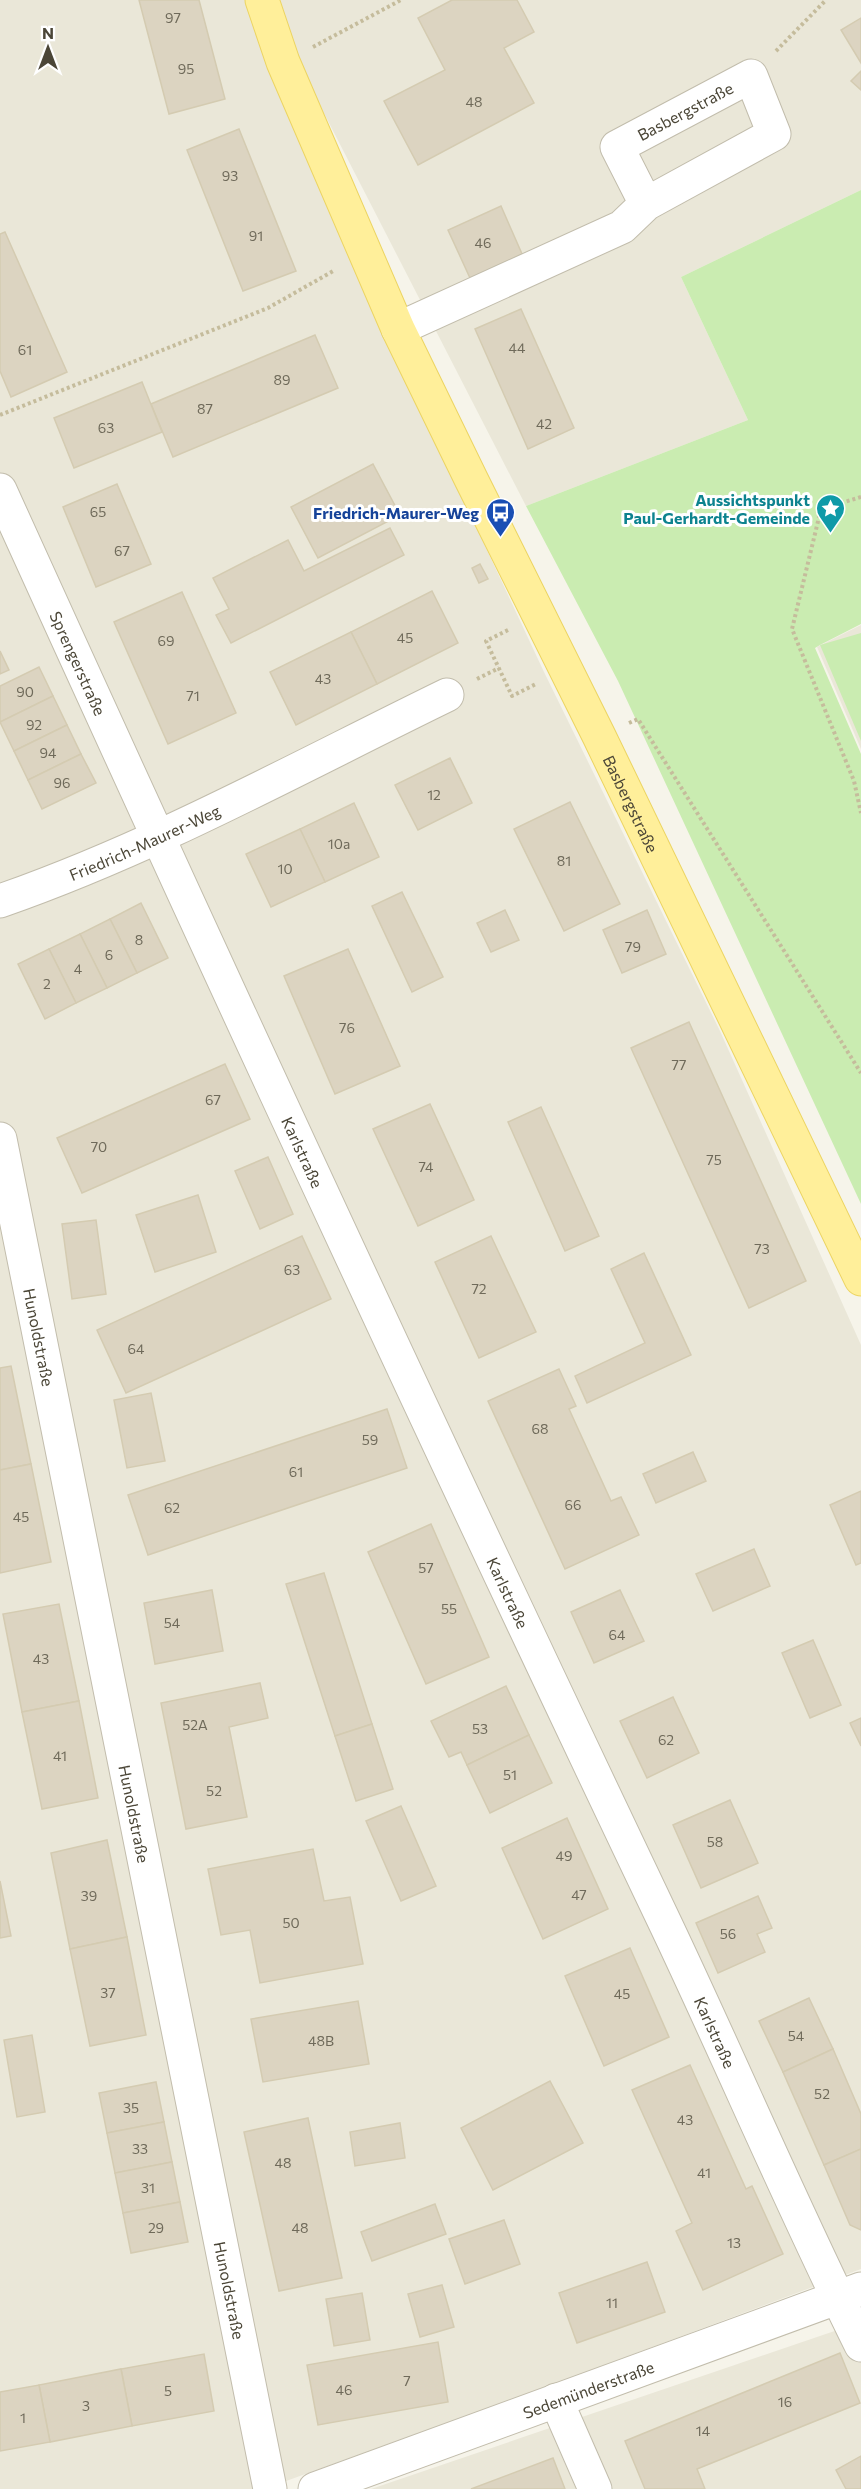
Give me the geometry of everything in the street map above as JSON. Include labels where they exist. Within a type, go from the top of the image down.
[{"type":"main road","name":"Basbergstraße","points":[[262,0],[283,62],[398,328],[599,736],[861,1279]]},
{"type":"street","name":"Basbergstraße","points":[[398,328],[622,228],[646,204],[774,134],[751,76],[617,147],[646,204]]},
{"type":"street","name":"Sprengerstraße","points":[[0,490],[157,837]]},
{"type":"street","name":"Friedrich-Maurer-Weg","points":[[0,900],[37,888],[157,837],[447,694]]},
{"type":"street","name":"Karlstraße","points":[[157,837],[464,1500],[716,2029],[849,2293],[861,2344]]},
{"type":"street","name":"Hunoldstraße","points":[[0,1139],[270,2489]]},
{"type":"street","name":"Sedemünderstraße","points":[[315,2489],[849,2293]]},
{"type":"street","points":[[556,2400],[595,2489]]},
{"type":"path","points":[[283,62],[401,0]]},
{"type":"path","points":[[751,76],[826,0]]},
{"type":"path","points":[[0,416],[268,308],[307,285]]},
{"type":"path","points":[[861,497],[821,508],[792,629],[854,781],[861,813]]},
{"type":"path","points":[[486,641],[512,696]]},
{"type":"path","points":[[599,736],[639,719],[861,1073]]},
{"type":"shaded area","points":[[0,0],[247,0],[384,330],[544,672],[720,1031],[861,1345],[861,2269],[264,2489],[0,2489]]},
{"type":"shaded area","points":[[276,0],[861,0],[861,190],[681,277],[748,420],[526,506],[291,49]]},
{"type":"shaded area","points":[[861,625],[861,749],[817,647]]},
{"type":"shaded area","points":[[861,2322],[861,2489],[371,2489]]},
{"type":"green space","points":[[861,190],[861,624],[815,648],[861,754],[861,1204],[618,681],[526,506],[748,420],[681,277]]},
{"type":"green space","points":[[861,633],[861,741],[820,645]]},
{"type":"building","points":[[139,0],[199,0],[225,99],[169,114]]},
{"type":"building","points":[[452,0],[517,0],[534,32],[504,48],[534,103],[418,165],[384,101],[445,70],[418,18]]},
{"type":"building","points":[[861,18],[861,63],[841,30]]},
{"type":"building","points":[[861,71],[861,90],[851,81]]},
{"type":"building","points":[[239,129],[296,271],[243,291],[187,150]]},
{"type":"building","points":[[501,206],[522,254],[470,278],[448,230]]},
{"type":"building","points":[[5,232],[67,372],[11,397],[0,371],[0,234]]},
{"type":"building","points":[[521,309],[574,428],[528,449],[475,329]]},
{"type":"building","points":[[315,335],[338,388],[173,457],[151,404]]},
{"type":"building","points":[[142,382],[162,432],[74,468],[54,418]]},
{"type":"building","points":[[373,464],[400,515],[318,558],[291,507]]},
{"type":"building","points":[[117,484],[151,564],[96,587],[63,507]]},
{"type":"building","points":[[390,528],[404,555],[231,643],[216,615],[229,609],[213,578],[288,540],[304,571]]},
{"type":"building","points":[[480,564],[488,579],[479,583],[472,568]]},
{"type":"building","points":[[432,591],[458,643],[377,684],[351,632]]},
{"type":"building","points":[[182,592],[236,713],[168,744],[114,622]]},
{"type":"building","points":[[351,632],[377,684],[296,725],[270,672]]},
{"type":"building","points":[[0,651],[9,670],[0,674]]},
{"type":"building","points":[[39,667],[53,696],[0,722],[0,686]]},
{"type":"building","points":[[53,696],[67,725],[14,751],[0,722]]},
{"type":"building","points":[[67,725],[81,754],[28,780],[14,751]]},
{"type":"building","points":[[81,754],[96,783],[42,809],[28,780]]},
{"type":"building","points":[[450,758],[472,803],[418,830],[395,785]]},
{"type":"building","points":[[570,802],[620,904],[564,931],[514,829]]},
{"type":"building","points":[[354,803],[379,857],[325,882],[300,829]]},
{"type":"building","points":[[300,829],[325,882],[271,907],[246,854]]},
{"type":"building","points":[[402,892],[443,977],[412,992],[372,906]]},
{"type":"building","points":[[141,903],[168,958],[137,973],[110,919]]},
{"type":"building","points":[[505,910],[519,940],[491,952],[477,923]]},
{"type":"building","points":[[647,910],[666,954],[622,973],[603,930]]},
{"type":"building","points":[[110,919],[137,973],[107,988],[80,934]]},
{"type":"building","points":[[80,934],[107,988],[76,1003],[49,949]]},
{"type":"building","points":[[49,949],[76,1003],[45,1019],[18,964]]},
{"type":"building","points":[[348,949],[400,1066],[335,1094],[284,976]]},
{"type":"building","points":[[689,1022],[806,1281],[749,1308],[631,1048]]},
{"type":"building","points":[[225,1064],[250,1119],[82,1193],[57,1138]]},
{"type":"building","points":[[430,1104],[474,1200],[418,1226],[373,1129]]},
{"type":"building","points":[[541,1107],[599,1236],[565,1251],[508,1122]]},
{"type":"building","points":[[268,1157],[293,1214],[260,1229],[235,1171]]},
{"type":"building","points":[[198,1195],[216,1252],[155,1272],[136,1215]]},
{"type":"building","points":[[96,1220],[106,1294],[72,1299],[62,1224]]},
{"type":"building","points":[[302,1236],[331,1299],[126,1393],[97,1330]]},
{"type":"building","points":[[491,1236],[536,1332],[479,1358],[435,1262]]},
{"type":"building","points":[[644,1253],[691,1355],[587,1403],[575,1376],[645,1343],[611,1269]]},
{"type":"building","points":[[11,1366],[31,1464],[0,1470],[0,1368]]},
{"type":"building","points":[[559,1369],[576,1406],[569,1409],[611,1501],[621,1497],[639,1535],[565,1569],[488,1401]]},
{"type":"building","points":[[151,1393],[165,1461],[127,1468],[114,1400]]},
{"type":"building","points":[[387,1409],[407,1468],[148,1555],[128,1495]]},
{"type":"building","points":[[693,1452],[706,1481],[656,1503],[643,1474]]},
{"type":"building","points":[[31,1464],[51,1562],[0,1573],[0,1470]]},
{"type":"building","points":[[861,1491],[861,1563],[856,1565],[830,1505]]},
{"type":"building","points":[[431,1524],[489,1657],[426,1684],[368,1552]]},
{"type":"building","points":[[754,1549],[770,1586],[713,1611],[696,1574]]},
{"type":"building","points":[[324,1573],[372,1724],[335,1736],[286,1584]]},
{"type":"building","points":[[212,1590],[223,1651],[155,1664],[144,1603]]},
{"type":"building","points":[[620,1590],[644,1641],[594,1663],[571,1612]]},
{"type":"building","points":[[59,1604],[79,1701],[22,1712],[3,1614]]},
{"type":"building","points":[[813,1640],[841,1705],[810,1718],[782,1653]]},
{"type":"building","points":[[260,1683],[268,1718],[229,1727],[247,1817],[186,1829],[161,1703]]},
{"type":"building","points":[[506,1686],[529,1735],[467,1765],[461,1752],[449,1757],[431,1721]]},
{"type":"building","points":[[673,1697],[699,1753],[647,1778],[620,1721]]},
{"type":"building","points":[[79,1701],[98,1798],[42,1809],[22,1712]]},
{"type":"building","points":[[861,1718],[861,1746],[850,1723]]},
{"type":"building","points":[[372,1724],[393,1789],[356,1801],[335,1736]]},
{"type":"building","points":[[529,1735],[552,1783],[490,1813],[467,1765]]},
{"type":"building","points":[[730,1800],[758,1863],[701,1888],[673,1825]]},
{"type":"building","points":[[401,1806],[436,1886],[401,1901],[366,1821]]},
{"type":"building","points":[[567,1818],[608,1909],[543,1939],[502,1848]]},
{"type":"building","points":[[107,1840],[127,1937],[70,1949],[51,1853]]},
{"type":"building","points":[[313,1849],[324,1901],[350,1897],[363,1964],[260,1983],[250,1930],[221,1935],[208,1869]]},
{"type":"building","points":[[0,1881],[11,1936],[0,1938]]},
{"type":"building","points":[[758,1896],[772,1928],[757,1934],[765,1952],[718,1973],[696,1923]]},
{"type":"building","points":[[127,1937],[146,2035],[90,2046],[70,1949]]},
{"type":"building","points":[[630,1948],[669,2037],[604,2066],[565,1976]]},
{"type":"building","points":[[809,1998],[833,2049],[783,2072],[759,2021]]},
{"type":"building","points":[[358,2001],[369,2064],[263,2082],[251,2019]]},
{"type":"building","points":[[32,2035],[45,2112],[17,2117],[4,2040]]},
{"type":"building","points":[[833,2049],[861,2114],[861,2149],[824,2165],[783,2072]]},
{"type":"building","points":[[690,2065],[746,2189],[752,2186],[783,2254],[703,2290],[676,2231],[692,2223],[632,2090]]},
{"type":"building","points":[[550,2081],[583,2143],[493,2190],[461,2128]]},
{"type":"building","points":[[156,2082],[164,2122],[107,2133],[99,2093]]},
{"type":"building","points":[[308,2118],[342,2278],[279,2291],[244,2132]]},
{"type":"building","points":[[164,2122],[172,2162],[115,2173],[107,2133]]},
{"type":"building","points":[[400,2123],[405,2158],[355,2166],[350,2132]]},
{"type":"building","points":[[861,2149],[861,2230],[850,2225],[824,2165]]},
{"type":"building","points":[[172,2162],[180,2202],[123,2213],[115,2173]]},
{"type":"building","points":[[180,2202],[188,2242],[131,2253],[123,2213]]},
{"type":"building","points":[[435,2204],[446,2234],[372,2261],[361,2232]]},
{"type":"building","points":[[504,2220],[520,2264],[465,2284],[449,2239]]},
{"type":"building","points":[[647,2262],[665,2312],[577,2343],[559,2293]]},
{"type":"building","points":[[442,2285],[454,2327],[420,2337],[408,2294]]},
{"type":"building","points":[[362,2293],[370,2340],[334,2346],[326,2299]]},
{"type":"building","points":[[438,2342],[448,2402],[318,2425],[307,2365]]},
{"type":"building","points":[[840,2353],[860,2403],[697,2469],[705,2489],[645,2489],[625,2441]]},
{"type":"building","points":[[204,2354],[214,2411],[132,2426],[121,2369]]},
{"type":"building","points":[[121,2369],[132,2426],[50,2442],[39,2385]]},
{"type":"building","points":[[39,2385],[50,2442],[0,2451],[0,2392]]},
{"type":"building","points":[[861,2456],[861,2489],[846,2489],[836,2470]]},
{"type":"building","points":[[553,2458],[565,2489],[471,2489]]},
{"type":"place","name":"Aussichtspunkt Paul-Gerhardt-Gemeinde","points":[[831,534]]},
{"type":"place","name":"Friedrich-Maurer-Weg","points":[[500,538]]}]
